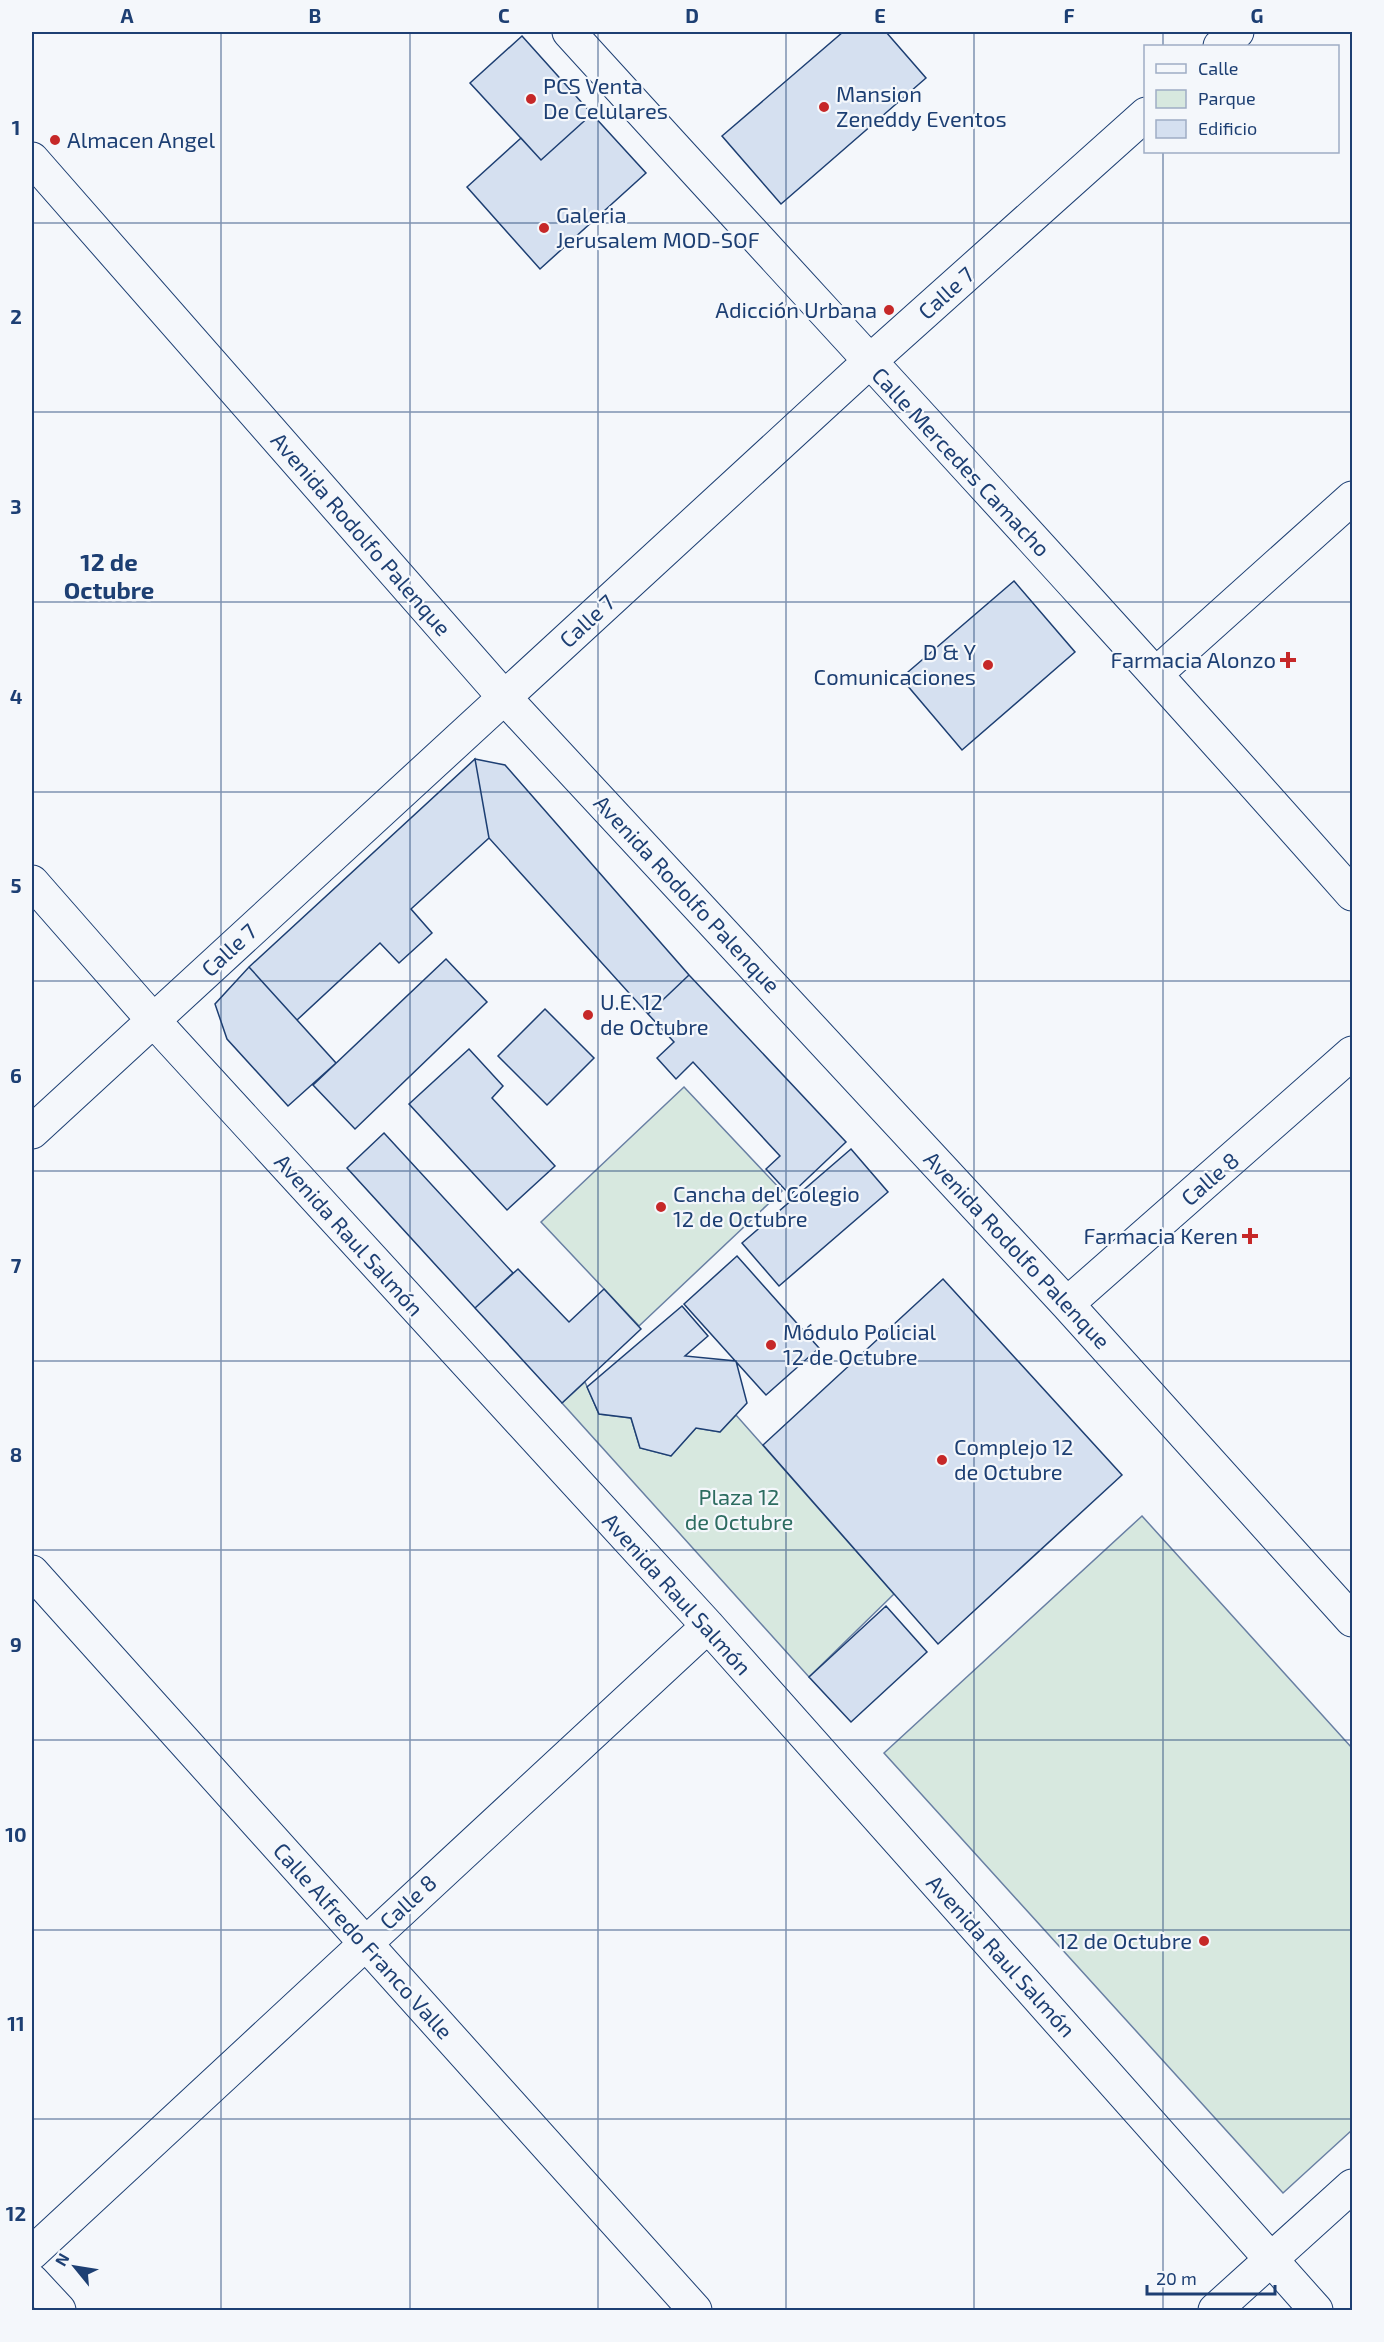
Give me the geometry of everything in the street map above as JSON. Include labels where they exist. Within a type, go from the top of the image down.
[{"type":"street","name":"Calle Mercedes Camacho","points":[[569,32],[869,362],[1157,673],[1353,894]]},
{"type":"street","points":[[1221,45],[1237,32]]},
{"type":"street","name":"Calle 7","points":[[32,1132],[869,362],[1144,116]]},
{"type":"street","name":"Avenida Rodolfo Palenque","points":[[32,159],[504,697],[1067,1304],[1353,1620]]},
{"type":"street","points":[[1157,673],[1353,498]]},
{"type":"street","name":"Avenida Raul Salmón","points":[[32,882],[153,1020],[708,1626],[1316,2310]]},
{"type":"street","name":"Calle 8","points":[[1067,1304],[1353,1053]]},
{"type":"street","name":"Calle Alfredo Franco Valle","points":[[32,1572],[695,2310]]},
{"type":"street","name":"Calle 8","points":[[32,2253],[708,1626]]},
{"type":"street","points":[[1215,2310],[1353,2186]]},
{"type":"street","points":[[32,2281],[59,2310]]},
{"type":"green space","name":"Cancha del Colegio 12 de Octubre","points":[[684,1087],[782,1191],[639,1326],[541,1222]]},
{"type":"green space","name":"Plaza 12 de Octubre","points":[[585,1382],[599,1414],[631,1418],[640,1448],[671,1456],[696,1428],[720,1432],[736,1415],[894,1594],[809,1677],[562,1403]]},
{"type":"green space","name":"12 de Octubre","points":[[1142,1516],[1352,1748],[1352,2130],[1283,2193],[884,1753]]},
{"type":"building","name":"Mansion Zeneddy Eventos","points":[[843,32],[886,32],[926,78],[781,204],[722,136]]},
{"type":"building","name":"PCS Venta De Celulares","points":[[522,36],[592,114],[541,160],[470,83]]},
{"type":"building","name":"Galeria Jerusalem MOD-SOF","points":[[592,114],[646,173],[540,269],[467,187],[521,138],[541,160]]},
{"type":"building","name":"D & Y Comunicaciones","points":[[1014,581],[1075,652],[962,750],[901,678]]},
{"type":"building","points":[[475,759],[505,765],[689,975],[648,1014],[489,838]]},
{"type":"building","points":[[475,759],[489,838],[411,909],[432,933],[399,963],[380,943],[297,1020],[249,967]]},
{"type":"building","points":[[446,959],[487,1002],[355,1129],[313,1085]]},
{"type":"building","points":[[249,967],[336,1063],[288,1106],[227,1039],[215,1004]]},
{"type":"building","points":[[689,975],[846,1142],[790,1195],[766,1169],[780,1156],[693,1062],[676,1079],[657,1058],[674,1042],[648,1014]]},
{"type":"building","points":[[545,1009],[594,1058],[547,1105],[498,1056]]},
{"type":"building","points":[[469,1049],[503,1086],[492,1098],[555,1166],[507,1210],[409,1104]]},
{"type":"building","points":[[384,1133],[513,1273],[475,1308],[347,1168]]},
{"type":"building","points":[[851,1149],[888,1192],[779,1286],[742,1243]]},
{"type":"building","points":[[737,1256],[819,1348],[766,1395],[684,1304]]},
{"type":"building","points":[[518,1269],[569,1322],[604,1289],[641,1329],[562,1403],[475,1308]]},
{"type":"building","name":"Complejo 12 de Octubre","points":[[943,1279],[1122,1475],[938,1644],[763,1445]]},
{"type":"building","points":[[682,1306],[708,1336],[685,1356],[736,1361],[747,1403],[720,1432],[696,1428],[671,1456],[640,1448],[631,1418],[599,1414],[587,1387]]},
{"type":"building","points":[[886,1606],[927,1652],[851,1722],[809,1677]]},
{"type":"place","name":"PCS Venta De Celulares","points":[[531,99]]},
{"type":"place","name":"Mansion Zeneddy Eventos","points":[[824,107]]},
{"type":"place","name":"Almacen Angel","points":[[55,140]]},
{"type":"place","name":"Galeria Jerusalem MOD-SOF","points":[[544,228]]},
{"type":"place","name":"Adicción Urbana","points":[[889,310]]},
{"type":"place","name":"Farmacia Alonzo","points":[[1288,660]]},
{"type":"place","name":"D & Y Comunicaciones","points":[[988,665]]},
{"type":"place","name":"U.E. 12 de Octubre","points":[[588,1015]]},
{"type":"place","name":"Cancha del Colegio 12 de Octubre","points":[[661,1207]]},
{"type":"place","name":"Farmacia Keren","points":[[1250,1236]]},
{"type":"place","name":"Módulo Policial 12 de Octubre","points":[[771,1345]]},
{"type":"place","name":"Complejo 12 de Octubre","points":[[942,1460]]},
{"type":"place","name":"12 de Octubre","points":[[1204,1941]]},
{"type":"district","name":"12 de Octubre","points":[[109,577]]}]
